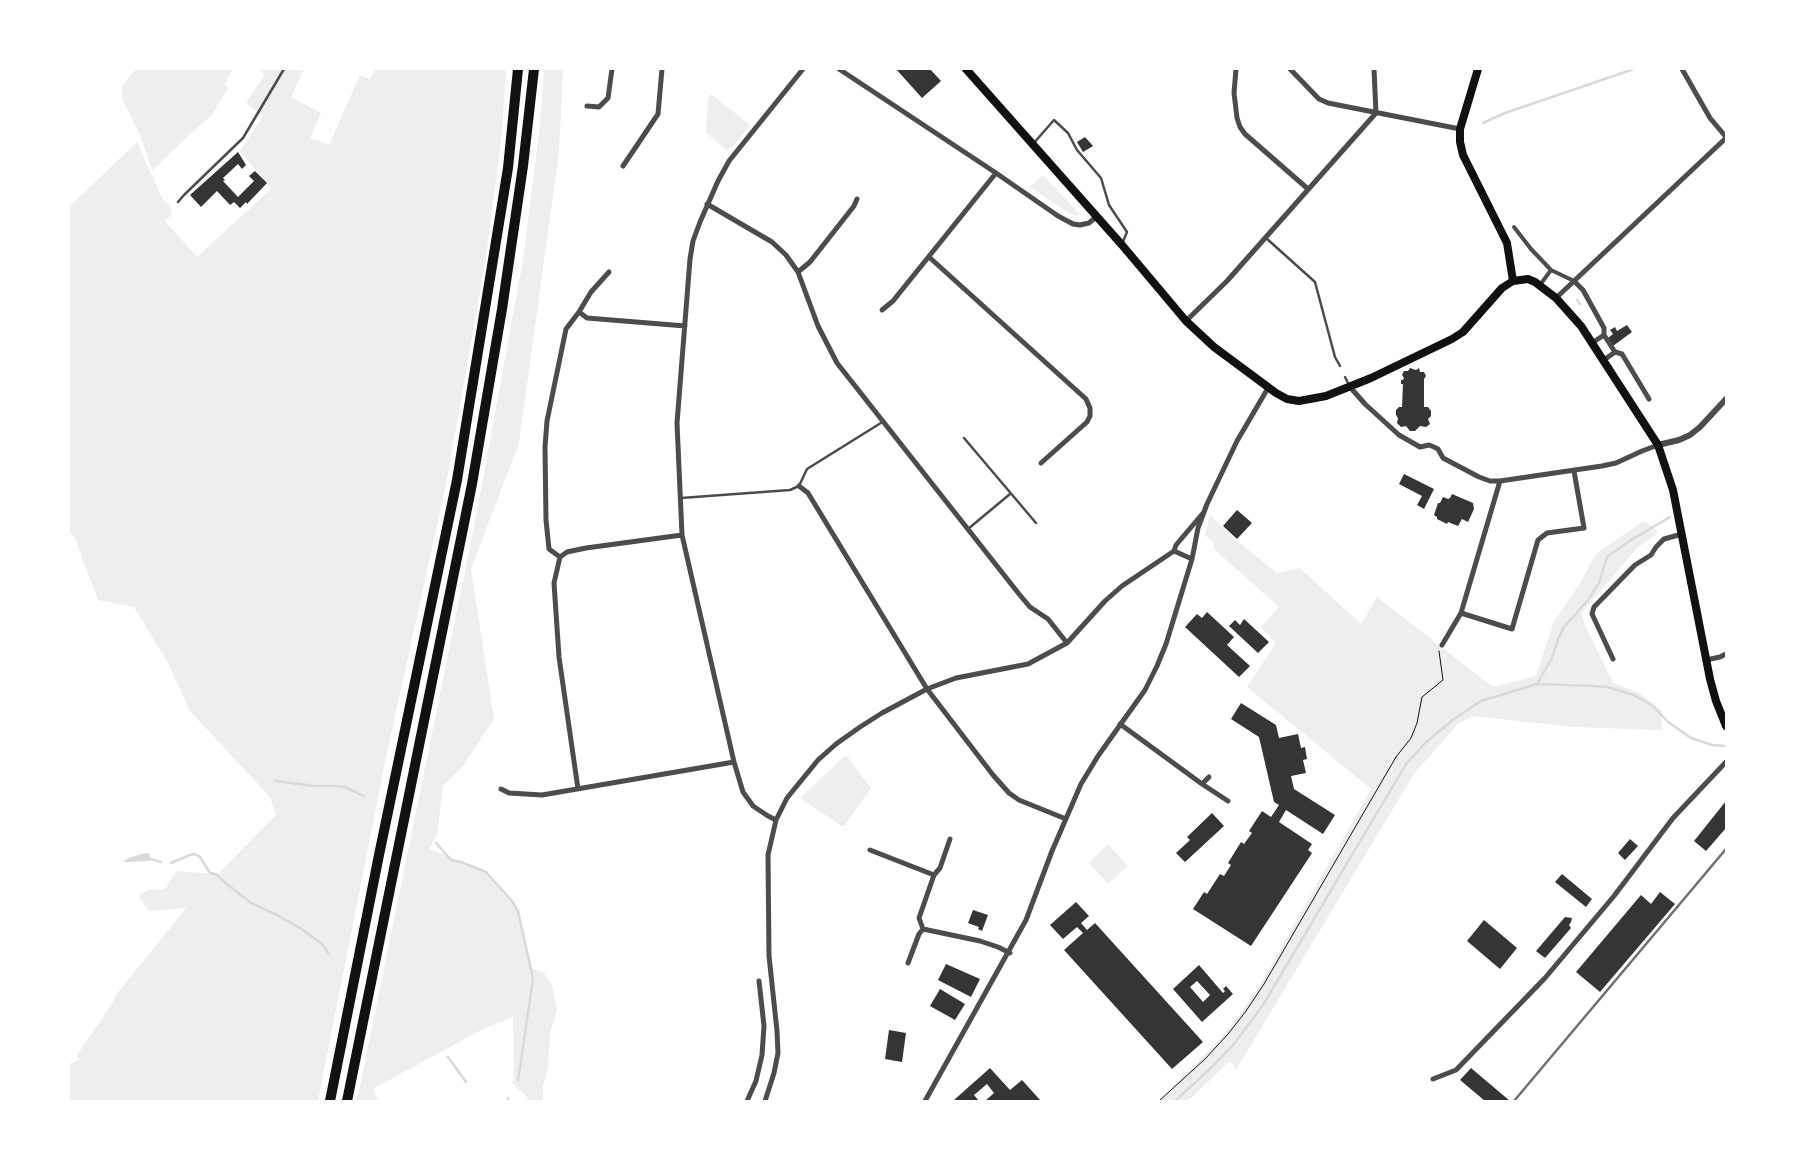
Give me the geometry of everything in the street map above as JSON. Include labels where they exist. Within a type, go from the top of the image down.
[{"type":"highway","points":[[330,1101],[457,480],[505,186],[518,69]]},
{"type":"highway","points":[[347,1101],[472,484],[502,309],[523,166],[534,69]]},
{"type":"main road","points":[[966,69],[1122,245],[1186,321],[1214,347],[1283,398],[1299,400],[1326,396],[1350,387],[1452,340],[1463,332],[1502,288],[1513,281],[1528,280],[1540,285],[1556,298],[1572,315],[1604,360],[1658,446],[1673,490],[1706,660],[1716,701],[1726,725]]},
{"type":"main road","points":[[1478,69],[1460,129],[1460,142],[1463,155],[1507,243],[1513,281]]},
{"type":"street","points":[[587,106],[599,107],[608,98],[612,69]]},
{"type":"street","points":[[624,166],[658,114],[662,69]]},
{"type":"street","points":[[776,820],[754,806],[744,792],[734,762],[682,535],[677,423],[693,241],[707,204],[729,161],[802,69]]},
{"type":"street","points":[[839,69],[996,172],[1058,216],[1073,224],[1084,225],[1096,217]]},
{"type":"street","points":[[1236,69],[1234,93],[1240,127],[1245,134],[1308,189]]},
{"type":"street","points":[[1290,69],[1319,99],[1328,104],[1460,129]]},
{"type":"street","points":[[1186,321],[1227,281],[1376,113],[1374,69]]},
{"type":"street","points":[[1556,298],[1726,137],[1710,118],[1682,69]]},
{"type":"street","points":[[882,310],[893,301],[996,172]]},
{"type":"street","points":[[798,272],[810,262],[854,206],[857,199]]},
{"type":"street","points":[[707,204],[772,242],[786,255],[798,272],[818,326],[837,363],[1030,607],[1048,619],[1067,643]]},
{"type":"street","points":[[1514,227],[1531,250],[1551,270],[1574,281],[1583,290],[1604,328],[1604,335],[1614,352],[1622,354],[1649,399]]},
{"type":"street","points":[[929,257],[1086,399],[1090,408],[1090,416],[1086,422],[1041,463]]},
{"type":"street","points":[[1540,285],[1551,270]]},
{"type":"street","points":[[560,557],[549,548],[545,500],[547,421],[566,329],[591,292],[608,272]]},
{"type":"street","points":[[579,312],[587,318],[685,326]]},
{"type":"street","points":[[1592,343],[1604,335]]},
{"type":"street","points":[[1604,360],[1614,352]]},
{"type":"street","points":[[1350,387],[1365,404],[1399,435],[1420,447],[1429,445],[1438,449],[1443,458],[1479,477],[1500,482],[1616,463],[1642,451],[1680,440],[1695,431],[1726,399]]},
{"type":"street","points":[[925,1101],[1010,953],[1026,920],[1080,784],[1145,690],[1158,666],[1192,559],[1196,534],[1204,512],[1238,441],[1268,388]]},
{"type":"street","points":[[1461,613],[1512,629],[1538,540],[1547,533],[1584,528],[1574,471]]},
{"type":"street","points":[[1442,644],[1461,613],[1500,482]]},
{"type":"street","points":[[798,486],[808,493],[927,689],[993,775],[1009,793],[1029,805],[1066,819]]},
{"type":"street","points":[[765,1101],[778,1053],[769,956],[768,855],[776,820],[787,798],[818,760],[836,744],[860,727],[927,689],[956,678],[1028,664],[1067,643],[1105,600],[1122,586],[1174,551],[1175,546],[1204,512]]},
{"type":"street","points":[[1614,660],[1592,614],[1594,607],[1635,565],[1652,555],[1656,547],[1664,539],[1683,534]]},
{"type":"street","points":[[578,789],[559,648],[554,583],[560,557],[567,552],[586,548],[682,535]]},
{"type":"street","points":[[1174,551],[1192,559]]},
{"type":"street","points":[[1706,660],[1720,658],[1726,654]]},
{"type":"street","points":[[1120,724],[1228,801]]},
{"type":"street","points":[[501,789],[508,794],[542,795],[734,762]]},
{"type":"street","points":[[1433,1079],[1456,1070],[1544,978],[1614,896],[1673,818],[1726,762]]},
{"type":"street","points":[[1202,784],[1209,777]]},
{"type":"street","points":[[923,929],[918,918],[934,875],[940,868],[950,839]]},
{"type":"street","points":[[870,850],[934,875]]},
{"type":"street","points":[[923,929],[998,946],[1010,953]]},
{"type":"street","points":[[908,963],[919,934],[923,929]]},
{"type":"street","points":[[746,1101],[756,1081],[762,1055],[764,1026],[759,981]]},
{"type":"lane","points":[[178,202],[242,138],[284,69]]},
{"type":"lane","points":[[1032,145],[1054,120],[1068,133],[1077,150],[1101,178],[1110,205],[1127,232],[1122,245]]},
{"type":"lane","points":[[1266,238],[1314,282],[1335,357],[1340,366]]},
{"type":"lane","points":[[1345,378],[1350,387]]},
{"type":"lane","points":[[681,498],[790,490],[798,486],[807,469],[884,421]]},
{"type":"lane","points":[[964,438],[1036,523]]},
{"type":"lane","points":[[968,529],[1010,494]]},
{"type":"path","points":[[1159,1101],[1205,1059],[1228,1034],[1264,984],[1396,757],[1411,738],[1417,723],[1422,698],[1443,680],[1438,655],[1442,644]]},
{"type":"shaded area","points":[[136,69],[233,69],[225,84],[228,88],[212,115],[152,171],[141,137],[122,98],[122,86]]},
{"type":"shaded area","points":[[257,69],[304,69],[291,97],[321,113],[310,138],[329,145],[360,75],[370,79],[374,69],[506,69],[502,131],[486,258],[446,485],[386,757],[318,1101],[69,1101],[69,1064],[79,1060],[77,1055],[113,1002],[115,996],[186,908],[149,911],[139,896],[148,890],[165,889],[176,871],[218,874],[276,815],[270,797],[190,711],[168,663],[134,607],[98,600],[75,538],[69,532],[69,207],[137,142],[162,198],[170,206],[172,214],[165,221],[197,257],[271,189],[240,151],[263,116],[246,103],[265,74]]},
{"type":"shaded area","points":[[544,69],[563,69],[559,152],[519,443],[471,569],[494,719],[463,766],[443,786],[437,835],[429,849],[452,857],[453,860],[461,861],[486,871],[513,901],[519,911],[532,968],[544,973],[552,985],[557,1011],[550,1033],[548,1068],[543,1086],[543,1101],[529,1101],[524,1093],[518,1090],[512,1082],[514,1079],[513,1017],[483,1029],[373,1089],[379,1101],[357,1101],[475,522],[523,260],[540,125]]},
{"type":"shaded area","points":[[711,94],[750,125],[733,146],[727,150],[706,133],[708,100]]},
{"type":"shaded area","points":[[1043,175],[1080,214],[1077,216],[1070,214],[1030,187]]},
{"type":"shaded area","points":[[1210,515],[1236,540],[1277,573],[1300,568],[1361,624],[1377,597],[1493,687],[1536,676],[1554,621],[1579,585],[1596,554],[1643,521],[1657,530],[1657,534],[1637,548],[1582,613],[1584,623],[1613,683],[1640,693],[1662,711],[1661,730],[1574,727],[1473,716],[1458,724],[1414,774],[1236,1070],[1230,1061],[1188,1101],[1158,1101],[1216,1043],[1238,1017],[1264,978],[1371,789],[1247,687],[1276,643],[1261,627],[1279,607],[1214,549],[1214,543],[1205,535]]},
{"type":"shaded area","points":[[846,755],[871,788],[843,827],[800,798]]},
{"type":"shaded area","points":[[1108,844],[1128,866],[1108,884],[1089,863]]},
{"type":"shaded area","points":[[145,853],[150,854],[150,861],[124,861],[129,858]]},
{"type":"building","points":[[896,69],[930,69],[941,81],[922,98]]},
{"type":"building","points":[[1085,137],[1093,146],[1083,152],[1077,142]]},
{"type":"building","points":[[238,152],[246,165],[242,169],[238,164],[223,178],[225,180],[223,181],[238,197],[254,181],[249,176],[255,171],[267,183],[247,204],[246,202],[240,208],[234,202],[230,205],[217,191],[201,207],[190,195]]},
{"type":"building","points":[[1627,325],[1632,332],[1613,346],[1608,338],[1613,334],[1610,330],[1615,327],[1617,331]]},
{"type":"building","points":[[1410,368],[1416,370],[1419,368],[1420,372],[1424,372],[1426,376],[1424,379],[1424,407],[1428,407],[1431,411],[1431,416],[1428,419],[1430,424],[1426,427],[1420,426],[1415,431],[1410,431],[1406,426],[1401,427],[1397,423],[1398,418],[1396,415],[1396,410],[1402,407],[1403,384],[1401,384],[1401,380],[1404,378],[1402,375],[1404,371],[1408,371]]},
{"type":"building","points":[[1404,474],[1434,489],[1424,509],[1417,505],[1422,496],[1399,484]]},
{"type":"building","points":[[1452,494],[1473,503],[1474,509],[1468,522],[1462,519],[1458,526],[1448,522],[1447,524],[1437,519],[1434,515],[1438,503],[1440,503],[1443,497],[1448,499]]},
{"type":"building","points":[[1237,510],[1252,523],[1237,539],[1223,526]]},
{"type":"building","points":[[1207,612],[1234,637],[1227,645],[1250,666],[1239,677],[1185,627],[1197,614],[1202,618]]},
{"type":"building","points":[[1244,619],[1269,642],[1258,653],[1229,626],[1235,620],[1240,625]]},
{"type":"building","points":[[1241,703],[1276,725],[1279,738],[1298,734],[1301,748],[1305,747],[1307,759],[1303,760],[1306,773],[1291,776],[1294,789],[1335,815],[1323,834],[1286,810],[1279,822],[1312,844],[1308,850],[1312,853],[1251,946],[1193,909],[1204,892],[1207,894],[1220,874],[1224,876],[1231,865],[1228,863],[1241,842],[1244,844],[1252,833],[1249,831],[1262,811],[1271,817],[1279,805],[1274,802],[1259,737],[1231,719]]},
{"type":"building","points":[[1726,801],[1726,828],[1706,851],[1694,841]]},
{"type":"building","points":[[1212,813],[1224,826],[1185,862],[1176,853],[1190,840],[1187,837]]},
{"type":"building","points":[[1630,839],[1638,846],[1625,860],[1618,853]]},
{"type":"building","points":[[1562,874],[1592,899],[1586,907],[1555,882]]},
{"type":"building","points":[[1660,892],[1675,904],[1600,992],[1576,972],[1641,895],[1651,904]]},
{"type":"building","points":[[1076,902],[1089,916],[1081,923],[1087,930],[1095,923],[1203,1042],[1172,1069],[1064,950],[1083,933],[1077,927],[1063,939],[1050,925]]},
{"type":"building","points":[[973,910],[988,915],[982,931],[978,929],[979,927],[968,923]]},
{"type":"building","points":[[1565,917],[1572,918],[1569,925],[1571,928],[1545,958],[1536,951]]},
{"type":"building","points":[[1484,920],[1517,948],[1500,969],[1467,941]]},
{"type":"building","points":[[946,964],[980,979],[971,997],[938,980]]},
{"type":"building","points":[[1199,965],[1223,993],[1225,991],[1223,989],[1226,986],[1233,994],[1202,1022],[1173,989]],"holes":[[[1197,981],[1210,995],[1203,1002],[1190,987]]]},
{"type":"building","points":[[940,989],[965,1004],[955,1020],[930,1006]]},
{"type":"building","points":[[889,1030],[906,1033],[902,1062],[885,1059]]},
{"type":"building","points":[[990,1068],[1010,1090],[1022,1080],[1041,1101],[985,1101],[994,1093],[987,1084],[974,1095],[979,1101],[954,1100]]},
{"type":"building","points":[[1471,1068],[1510,1101],[1485,1101],[1460,1080]]},
{"type":"waterway","points":[[1483,123],[1505,113],[1634,69]]},
{"type":"waterway","points":[[1577,300],[1580,304]]},
{"type":"waterway","points":[[1537,684],[1552,658],[1564,627],[1588,600],[1599,583],[1607,557],[1670,517]]},
{"type":"waterway","points":[[1175,1101],[1234,1044],[1263,1005],[1406,764],[1425,743],[1454,719],[1481,701],[1537,684],[1607,687],[1634,695],[1653,706],[1668,722],[1691,738],[1712,745],[1726,746]]},
{"type":"waterway","points":[[275,781],[315,786],[345,787],[364,796]]},
{"type":"waterway","points":[[436,843],[451,860],[486,872],[512,901],[518,911],[533,979],[518,1081]]},
{"type":"waterway","points":[[171,863],[195,854],[200,857],[210,873],[216,874],[251,903],[300,928],[322,944],[329,954]]},
{"type":"waterway","points":[[151,859],[161,862]]},
{"type":"waterway","points":[[448,1057],[466,1082]]},
{"type":"railway","points":[[1514,1101],[1726,849]]}]
